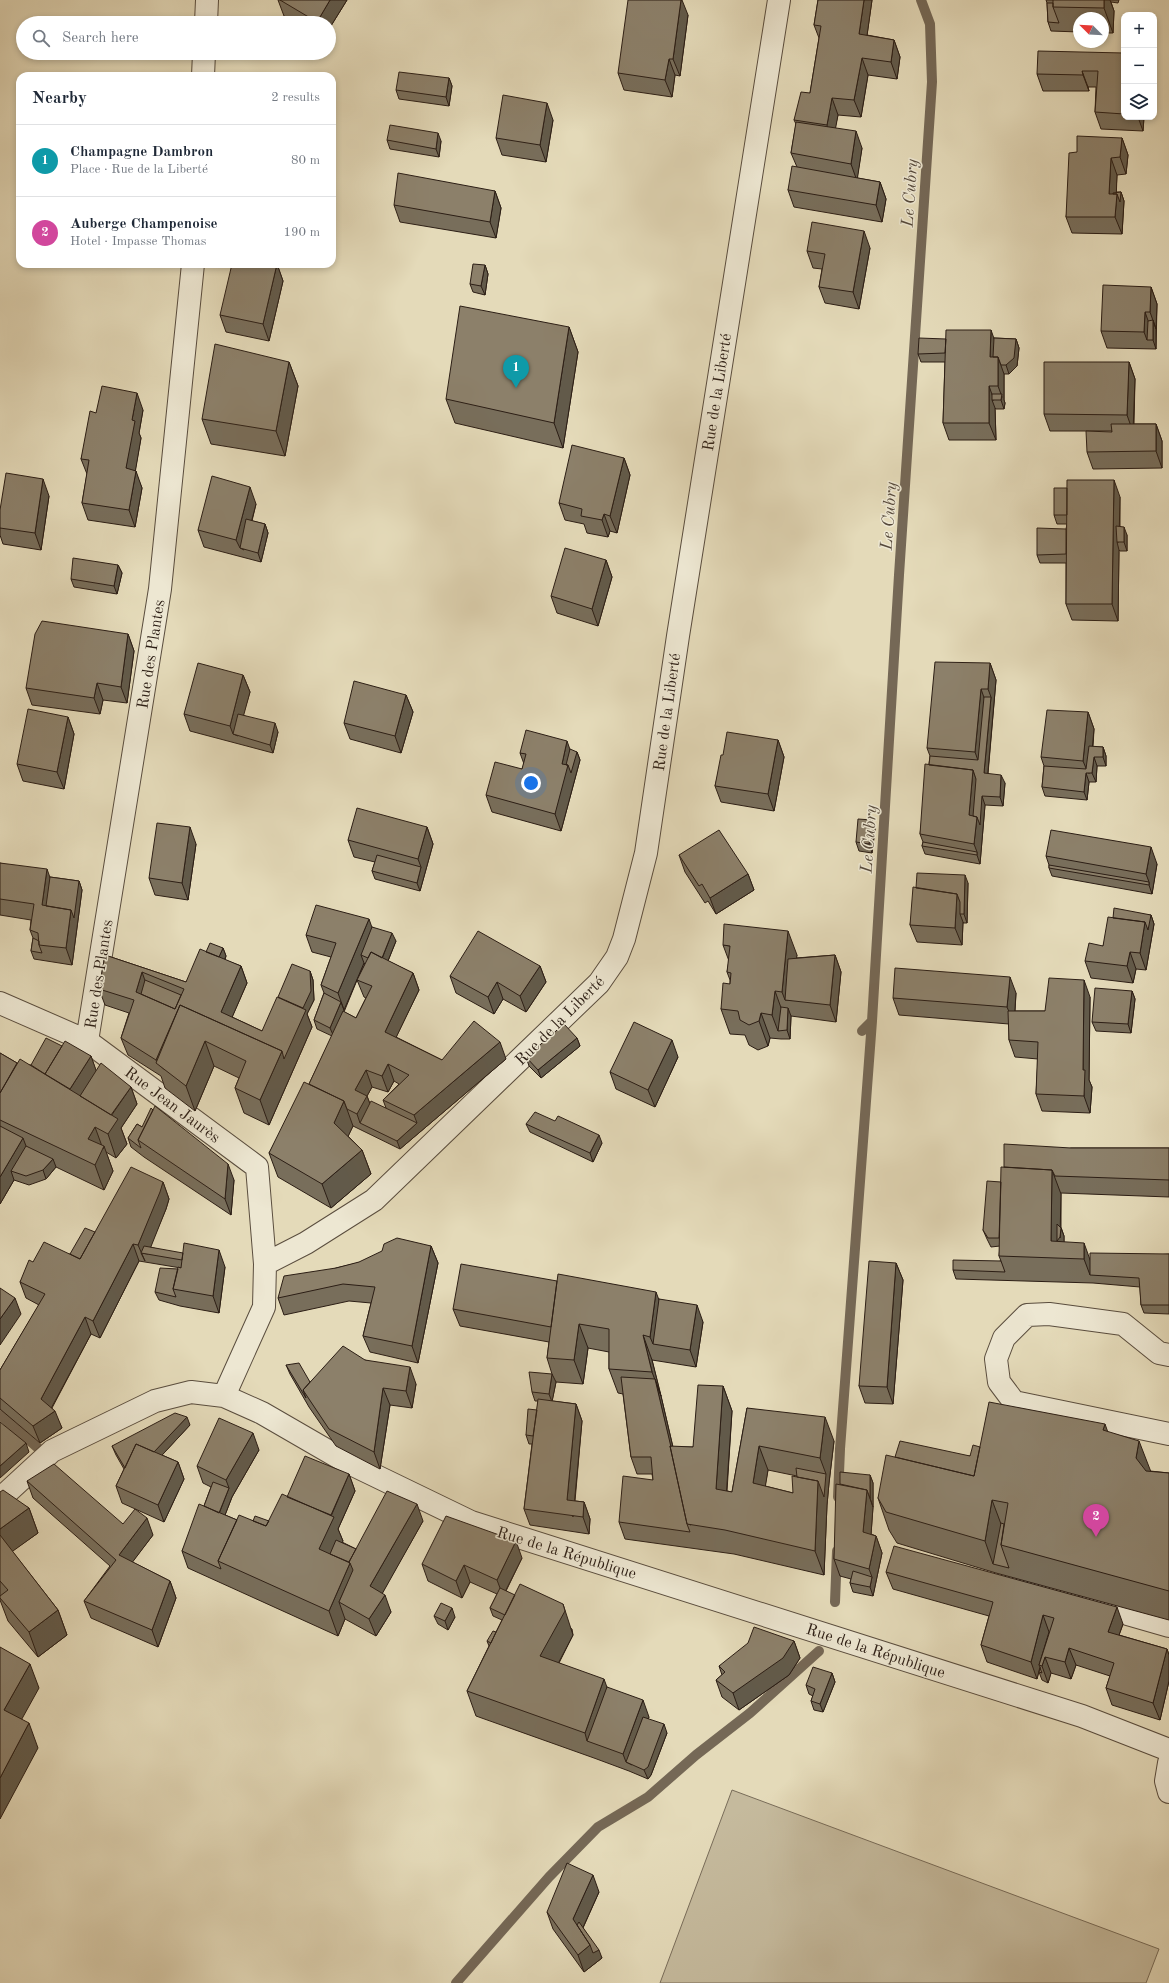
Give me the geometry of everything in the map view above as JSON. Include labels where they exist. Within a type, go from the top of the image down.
[{"type":"street","points":[[206,16],[207,0]]},
{"type":"street","name":"Rue de la Liberté","points":[[264,1264],[306,1243],[374,1200],[599,983],[617,957],[622,945],[646,853],[681,613],[779,0]]},
{"type":"street","points":[[203,72],[204,60]]},
{"type":"street","name":"Rue des Plantes","points":[[87,1041],[160,589],[193,268]]},
{"type":"street","name":"Rue Jean Jaurès","points":[[0,1003],[87,1041],[256,1167],[264,1264],[264,1307],[224,1396]]},
{"type":"street","points":[[1169,1355],[1159,1353],[1123,1324],[1049,1314],[1026,1316],[1004,1338],[996,1359],[999,1382],[1014,1402],[1169,1434]]},
{"type":"street","name":"Rue de la République","points":[[0,1499],[52,1451],[155,1401],[191,1392],[224,1396],[262,1413],[345,1461],[470,1522],[1082,1716],[1169,1750]]},
{"type":"street","points":[[1070,1598],[1169,1626]]},
{"type":"street","points":[[1169,1763],[1166,1781],[1169,1792]]},
{"type":"shaded area","points":[[732,1790],[1159,1949],[1146,1983],[660,1983]]},
{"type":"building","points":[[280,0],[330,0],[321,16],[307,16]]},
{"type":"building","points":[[628,0],[681,0],[673,59],[669,59],[665,80],[618,73]]},
{"type":"building","points":[[818,0],[864,0],[859,34],[894,40],[891,62],[862,58],[854,100],[832,98],[827,125],[794,120],[801,92],[810,93],[821,26],[814,25]]},
{"type":"building","points":[[1053,0],[1104,0],[1104,8],[1053,7]]},
{"type":"building","points":[[1047,3],[1053,3],[1059,23],[1048,22]]},
{"type":"building","points":[[1038,51],[1121,53],[1121,114],[1095,112],[1098,71],[1082,71],[1083,75],[1037,74]]},
{"type":"building","points":[[399,72],[449,78],[446,97],[396,90]]},
{"type":"building","points":[[503,95],[547,103],[540,145],[496,138]]},
{"type":"building","points":[[796,122],[856,131],[851,164],[791,153]]},
{"type":"building","points":[[390,125],[438,133],[436,149],[387,140]]},
{"type":"building","points":[[1077,136],[1122,138],[1120,157],[1111,158],[1109,194],[1117,194],[1115,217],[1066,217],[1069,153],[1077,152]]},
{"type":"building","points":[[792,166],[880,182],[876,205],[788,190]]},
{"type":"building","points":[[398,173],[495,191],[490,222],[394,205]]},
{"type":"building","points":[[1121,192],[1120,202],[1117,194],[1113,193]]},
{"type":"building","points":[[812,222],[864,231],[853,292],[819,287],[825,254],[807,251]]},
{"type":"building","points":[[473,264],[485,265],[481,286],[470,284]]},
{"type":"building","points":[[231,268],[276,268],[263,324],[220,315]]},
{"type":"building","points":[[1103,285],[1151,287],[1150,312],[1145,312],[1144,332],[1101,331]]},
{"type":"building","points":[[460,306],[569,327],[554,423],[446,399]]},
{"type":"building","points":[[1153,320],[1153,340],[1147,340],[1148,321]]},
{"type":"building","points":[[946,330],[991,330],[990,357],[998,357],[998,386],[989,386],[989,423],[943,423]]},
{"type":"building","points":[[919,338],[946,339],[945,353],[918,354]]},
{"type":"building","points":[[994,338],[1016,339],[1014,358],[1006,365],[1001,365],[998,357],[993,357]]},
{"type":"building","points":[[215,344],[289,362],[276,431],[202,419]]},
{"type":"building","points":[[1044,362],[1129,362],[1127,415],[1044,414]]},
{"type":"building","points":[[102,386],[137,393],[132,420],[135,421],[126,468],[136,471],[129,510],[82,503],[89,460],[81,459],[90,411],[96,413]]},
{"type":"building","points":[[992,394],[1002,394],[1001,400],[992,400]]},
{"type":"building","points":[[1111,424],[1156,424],[1156,451],[1087,452],[1086,431],[1112,432]]},
{"type":"building","points":[[572,445],[624,458],[610,516],[604,514],[602,520],[581,516],[582,509],[559,503]]},
{"type":"building","points":[[6,473],[43,479],[35,533],[0,528],[0,510]]},
{"type":"building","points":[[212,476],[250,487],[236,540],[198,530]]},
{"type":"building","points":[[1067,480],[1114,480],[1112,604],[1066,604]]},
{"type":"building","points":[[1054,488],[1067,488],[1067,515],[1054,515]]},
{"type":"building","points":[[246,519],[265,524],[258,553],[240,548]]},
{"type":"building","points":[[1116,526],[1124,527],[1124,542],[1117,542]]},
{"type":"building","points":[[1037,528],[1066,529],[1066,554],[1037,555]]},
{"type":"building","points":[[565,548],[606,560],[592,609],[551,596]]},
{"type":"building","points":[[73,558],[118,565],[114,586],[71,579]]},
{"type":"building","points":[[42,621],[128,634],[121,687],[97,683],[94,698],[26,688],[35,634]]},
{"type":"building","points":[[935,662],[990,663],[988,689],[981,689],[975,752],[927,748]]},
{"type":"building","points":[[198,663],[243,675],[230,726],[184,714]]},
{"type":"building","points":[[354,681],[406,695],[395,736],[344,723]]},
{"type":"building","points":[[984,697],[991,697],[984,773],[1001,775],[1000,797],[982,796],[980,825],[977,817],[973,816],[976,779],[973,770],[929,765],[930,756],[978,760]]},
{"type":"building","points":[[28,709],[68,717],[57,772],[17,764]]},
{"type":"building","points":[[1047,710],[1088,712],[1083,761],[1041,757]]},
{"type":"building","points":[[238,714],[275,723],[270,745],[233,734]]},
{"type":"building","points":[[526,730],[567,741],[562,764],[568,765],[555,814],[486,795],[495,762],[522,769],[526,754],[520,753]]},
{"type":"building","points":[[727,732],[778,740],[768,794],[715,786]]},
{"type":"building","points":[[1089,746],[1103,747],[1103,757],[1094,757],[1092,773],[1086,773],[1084,792],[1042,787],[1044,766],[1086,769]]},
{"type":"building","points":[[570,749],[577,752],[571,773],[568,765],[566,765]]},
{"type":"building","points":[[925,764],[973,770],[969,815],[977,817],[974,844],[920,834]]},
{"type":"building","points":[[357,808],[427,827],[418,859],[348,840]]},
{"type":"building","points":[[858,819],[872,820],[869,844],[856,842]]},
{"type":"building","points":[[157,823],[190,827],[182,883],[149,878]]},
{"type":"building","points":[[719,830],[748,874],[710,898],[702,884],[699,886],[679,855]]},
{"type":"building","points":[[1051,830],[1151,847],[1146,874],[1046,856]]},
{"type":"building","points":[[923,842],[977,852],[977,855],[922,846]]},
{"type":"building","points":[[377,855],[421,867],[417,883],[372,871]]},
{"type":"building","points":[[0,863],[47,869],[42,905],[71,910],[66,948],[39,945],[38,933],[30,930],[34,904],[0,899]]},
{"type":"building","points":[[1049,865],[1149,882],[1149,885],[1049,868]]},
{"type":"building","points":[[917,873],[965,875],[964,914],[960,914],[960,902],[957,894],[916,888]]},
{"type":"building","points":[[50,877],[79,881],[74,918],[71,910],[46,906]]},
{"type":"building","points":[[913,887],[957,894],[955,928],[910,925]]},
{"type":"building","points":[[316,905],[369,919],[338,993],[321,985],[336,943],[306,935]]},
{"type":"building","points":[[1114,908],[1151,915],[1148,930],[1145,922],[1113,918]]},
{"type":"building","points":[[1108,917],[1145,922],[1140,953],[1130,952],[1127,966],[1085,961],[1089,943],[1103,946]]},
{"type":"building","points":[[724,924],[788,931],[782,992],[775,991],[772,1015],[761,1013],[759,1021],[749,1025],[740,1020],[738,1011],[721,1009],[723,983],[730,984],[731,973],[727,972],[730,946],[723,945]]},
{"type":"building","points":[[372,927],[392,933],[382,958],[371,952],[368,958],[361,955]]},
{"type":"building","points":[[478,931],[540,966],[520,996],[497,982],[488,997],[450,976]]},
{"type":"building","points":[[33,938],[39,941],[42,953],[31,951]]},
{"type":"building","points":[[210,943],[223,948],[219,957],[206,952]]},
{"type":"building","points":[[200,949],[241,966],[221,1012],[262,1031],[277,997],[306,1010],[284,1059],[282,1051],[180,1005],[156,1060],[121,1038],[134,1000],[99,989],[105,955],[186,982]],"holes":[[[142,972],[184,989],[175,1009],[136,992]]]},
{"type":"building","points":[[371,952],[413,973],[385,1032],[442,1060],[474,1021],[500,1042],[414,1115],[383,1100],[409,1075],[388,1064],[382,1076],[366,1070],[355,1090],[367,1096],[357,1114],[347,1109],[344,1101],[309,1084],[343,1011],[356,1018],[372,986],[357,980]]},
{"type":"building","points":[[835,955],[830,1005],[785,1000],[788,959]]},
{"type":"building","points":[[292,964],[310,971],[311,991],[303,1008],[278,997]]},
{"type":"building","points":[[895,968],[1010,977],[1007,1007],[893,998]]},
{"type":"building","points":[[1049,978],[1084,980],[1084,1096],[1036,1094],[1038,1042],[1009,1040],[1008,1011],[1045,1011]]},
{"type":"building","points":[[145,980],[181,995],[175,1009],[141,994]]},
{"type":"building","points":[[1095,988],[1132,991],[1128,1024],[1092,1022]]},
{"type":"building","points":[[324,993],[341,1002],[330,1028],[314,1020]]},
{"type":"building","points":[[180,1005],[282,1051],[260,1100],[235,1088],[246,1061],[205,1041],[186,1086],[156,1063]]},
{"type":"building","points":[[781,1007],[788,1008],[787,1030],[778,1031]]},
{"type":"building","points":[[634,1022],[672,1040],[648,1090],[610,1072]]},
{"type":"building","points":[[564,1024],[577,1038],[538,1070],[526,1057]]},
{"type":"building","points":[[46,1038],[62,1046],[45,1074],[31,1065]]},
{"type":"building","points":[[65,1041],[91,1056],[70,1089],[45,1074]]},
{"type":"building","points":[[0,1053],[17,1063],[0,1093]]},
{"type":"building","points":[[20,1059],[118,1119],[108,1134],[95,1127],[88,1139],[104,1146],[95,1165],[0,1120],[0,1093]]},
{"type":"building","points":[[101,1063],[131,1087],[111,1115],[80,1096]]},
{"type":"building","points":[[304,1082],[344,1101],[334,1123],[362,1150],[322,1184],[269,1153]]},
{"type":"building","points":[[371,1101],[417,1123],[397,1141],[360,1123]]},
{"type":"building","points":[[155,1106],[228,1164],[225,1199],[138,1140]]},
{"type":"building","points":[[151,1108],[153,1110],[138,1140],[141,1148],[128,1138],[137,1124],[142,1127]]},
{"type":"building","points":[[535,1112],[555,1121],[558,1116],[599,1135],[590,1153],[526,1124]]},
{"type":"building","points":[[0,1126],[23,1138],[0,1177]]},
{"type":"building","points":[[1004,1144],[1071,1148],[1169,1148],[1169,1180],[1055,1176],[1052,1170],[1004,1167]]},
{"type":"building","points":[[26,1146],[53,1159],[43,1170],[26,1176],[11,1171]]},
{"type":"building","points":[[131,1167],[163,1182],[160,1192],[138,1245],[133,1244],[93,1321],[85,1317],[41,1399],[55,1411],[33,1426],[0,1398],[0,1370],[45,1294],[20,1282],[29,1260],[33,1262],[44,1242],[80,1259]]},
{"type":"building","points":[[1001,1167],[1052,1170],[1051,1241],[1084,1243],[1084,1259],[999,1256]]},
{"type":"building","points":[[987,1181],[1001,1182],[999,1238],[988,1238],[983,1230]]},
{"type":"building","points":[[1057,1224],[1061,1228],[1060,1237],[1057,1241]]},
{"type":"building","points":[[85,1228],[95,1232],[80,1259],[70,1254]]},
{"type":"building","points":[[397,1238],[431,1246],[412,1346],[363,1336],[375,1287],[343,1284],[278,1298],[284,1276],[336,1268],[359,1262],[382,1251],[384,1244]]},
{"type":"building","points":[[184,1243],[219,1250],[213,1296],[173,1289],[178,1267],[181,1268]]},
{"type":"building","points":[[144,1246],[183,1253],[182,1260],[141,1253]]},
{"type":"building","points":[[1090,1253],[1169,1254],[1169,1305],[1141,1305],[1139,1278],[1090,1275]]},
{"type":"building","points":[[953,1260],[1001,1261],[1005,1272],[953,1270]]},
{"type":"building","points":[[869,1261],[896,1263],[887,1387],[859,1386]]},
{"type":"building","points":[[461,1264],[557,1281],[551,1327],[453,1309]]},
{"type":"building","points":[[160,1268],[178,1269],[173,1289],[176,1297],[155,1292]]},
{"type":"building","points":[[558,1274],[656,1292],[650,1337],[643,1335],[652,1372],[609,1369],[609,1329],[579,1324],[574,1360],[547,1358]]},
{"type":"building","points":[[0,1288],[15,1298],[0,1319]]},
{"type":"building","points":[[659,1299],[697,1305],[690,1350],[653,1344]]},
{"type":"building","points":[[343,1346],[365,1360],[410,1367],[406,1391],[383,1388],[374,1452],[329,1429],[303,1390]]},
{"type":"building","points":[[299,1363],[310,1382],[303,1390],[306,1398],[286,1365]]},
{"type":"building","points":[[529,1372],[552,1374],[549,1394],[532,1392]]},
{"type":"building","points":[[621,1377],[655,1379],[690,1532],[619,1522],[623,1476],[653,1480],[651,1457],[631,1457]]},
{"type":"building","points":[[698,1385],[723,1386],[716,1489],[732,1492],[747,1408],[825,1417],[820,1458],[759,1446],[753,1483],[793,1493],[792,1476],[818,1481],[815,1551],[725,1530],[687,1524],[670,1446],[693,1447]]},
{"type":"building","points":[[538,1399],[576,1404],[567,1500],[584,1502],[583,1517],[524,1509]]},
{"type":"building","points":[[989,1402],[1105,1424],[1103,1430],[1139,1441],[1136,1458],[1146,1471],[1169,1473],[1169,1591],[1001,1545],[1008,1503],[992,1500],[985,1541],[886,1512],[878,1498],[886,1455],[974,1476]]},
{"type":"building","points":[[528,1409],[537,1410],[533,1436],[526,1435]]},
{"type":"building","points":[[175,1413],[187,1417],[154,1452],[136,1444],[125,1468],[112,1446]]},
{"type":"building","points":[[219,1418],[253,1433],[226,1480],[197,1466]]},
{"type":"building","points":[[0,1422],[26,1443],[0,1466]]},
{"type":"building","points":[[900,1441],[970,1456],[973,1445],[980,1447],[974,1476],[895,1457]]},
{"type":"building","points":[[136,1444],[178,1462],[158,1505],[116,1486]]},
{"type":"building","points":[[305,1456],[349,1474],[331,1515],[287,1497]]},
{"type":"building","points":[[54,1464],[123,1524],[135,1509],[147,1518],[119,1555],[170,1581],[152,1630],[84,1601],[116,1560],[27,1481]]},
{"type":"building","points":[[796,1468],[826,1474],[824,1497],[818,1481],[797,1477]]},
{"type":"building","points":[[840,1472],[870,1475],[870,1498],[867,1490],[840,1484]]},
{"type":"building","points":[[213,1482],[229,1488],[219,1513],[204,1506]]},
{"type":"building","points":[[836,1484],[867,1490],[863,1532],[876,1536],[869,1569],[834,1559]]},
{"type":"building","points":[[3,1490],[29,1508],[0,1529],[0,1492]]},
{"type":"building","points":[[387,1491],[417,1504],[370,1586],[385,1595],[369,1619],[339,1602],[353,1570],[349,1562]]},
{"type":"building","points":[[282,1494],[334,1517],[319,1549],[350,1563],[329,1611],[218,1561],[239,1515],[266,1526]]},
{"type":"building","points":[[199,1504],[237,1520],[218,1561],[221,1569],[182,1551]]},
{"type":"building","points":[[255,1516],[269,1521],[266,1526],[253,1521]]},
{"type":"building","points":[[446,1516],[516,1541],[497,1580],[464,1565],[456,1581],[422,1564]]},
{"type":"building","points":[[1001,1523],[1004,1524],[1001,1545],[1009,1568],[993,1564]]},
{"type":"building","points":[[0,1535],[58,1610],[29,1632],[0,1598],[0,1596],[8,1590],[0,1581]]},
{"type":"building","points":[[336,1540],[356,1549],[349,1562],[330,1554]]},
{"type":"building","points":[[894,1546],[1117,1607],[1108,1632],[1167,1649],[1153,1703],[1106,1688],[1114,1663],[1069,1648],[1065,1662],[1045,1657],[1042,1666],[1039,1665],[1054,1618],[1043,1615],[1031,1662],[981,1645],[993,1602],[886,1572]]},
{"type":"building","points":[[853,1571],[872,1577],[870,1587],[850,1583]]},
{"type":"building","points":[[520,1584],[563,1604],[565,1611],[540,1656],[604,1679],[585,1733],[467,1691]]},
{"type":"building","points":[[500,1588],[515,1595],[505,1615],[490,1608]]},
{"type":"building","points":[[441,1603],[452,1608],[445,1621],[434,1616]]},
{"type":"building","points":[[754,1627],[794,1641],[783,1658],[733,1693],[716,1680],[725,1672],[719,1666],[748,1643]]},
{"type":"building","points":[[493,1631],[496,1632],[491,1643],[487,1641]]},
{"type":"building","points":[[0,1647],[30,1664],[4,1710],[29,1723],[0,1778]]},
{"type":"building","points":[[813,1667],[832,1673],[820,1704],[811,1701],[815,1689],[806,1685]]},
{"type":"building","points":[[607,1687],[643,1700],[623,1754],[587,1741]]},
{"type":"building","points":[[643,1717],[664,1724],[648,1767],[644,1770],[626,1762]]},
{"type":"building","points":[[567,1863],[593,1875],[573,1919],[590,1945],[578,1955],[547,1912]]},
{"type":"building","points":[[579,1922],[599,1950],[593,1953],[590,1945],[577,1925]]},
{"type":"waterway","name":"Le Cubry","points":[[838,1497],[840,1449],[872,1021],[899,575],[932,82],[930,24],[921,0]]},
{"type":"waterway","name":"Le Cubry","points":[[862,1031],[872,1021]]},
{"type":"waterway","points":[[0,1415],[38,1448]]},
{"type":"waterway","points":[[835,1602],[837,1551]]},
{"type":"waterway","points":[[456,1983],[549,1877],[598,1827],[648,1797],[696,1755],[750,1713],[819,1651]]},
{"type":"place","name":"Champagne Dambron","points":[[516,388]]},
{"type":"place","name":"Auberge Champenoise","points":[[1096,1537]]}]
